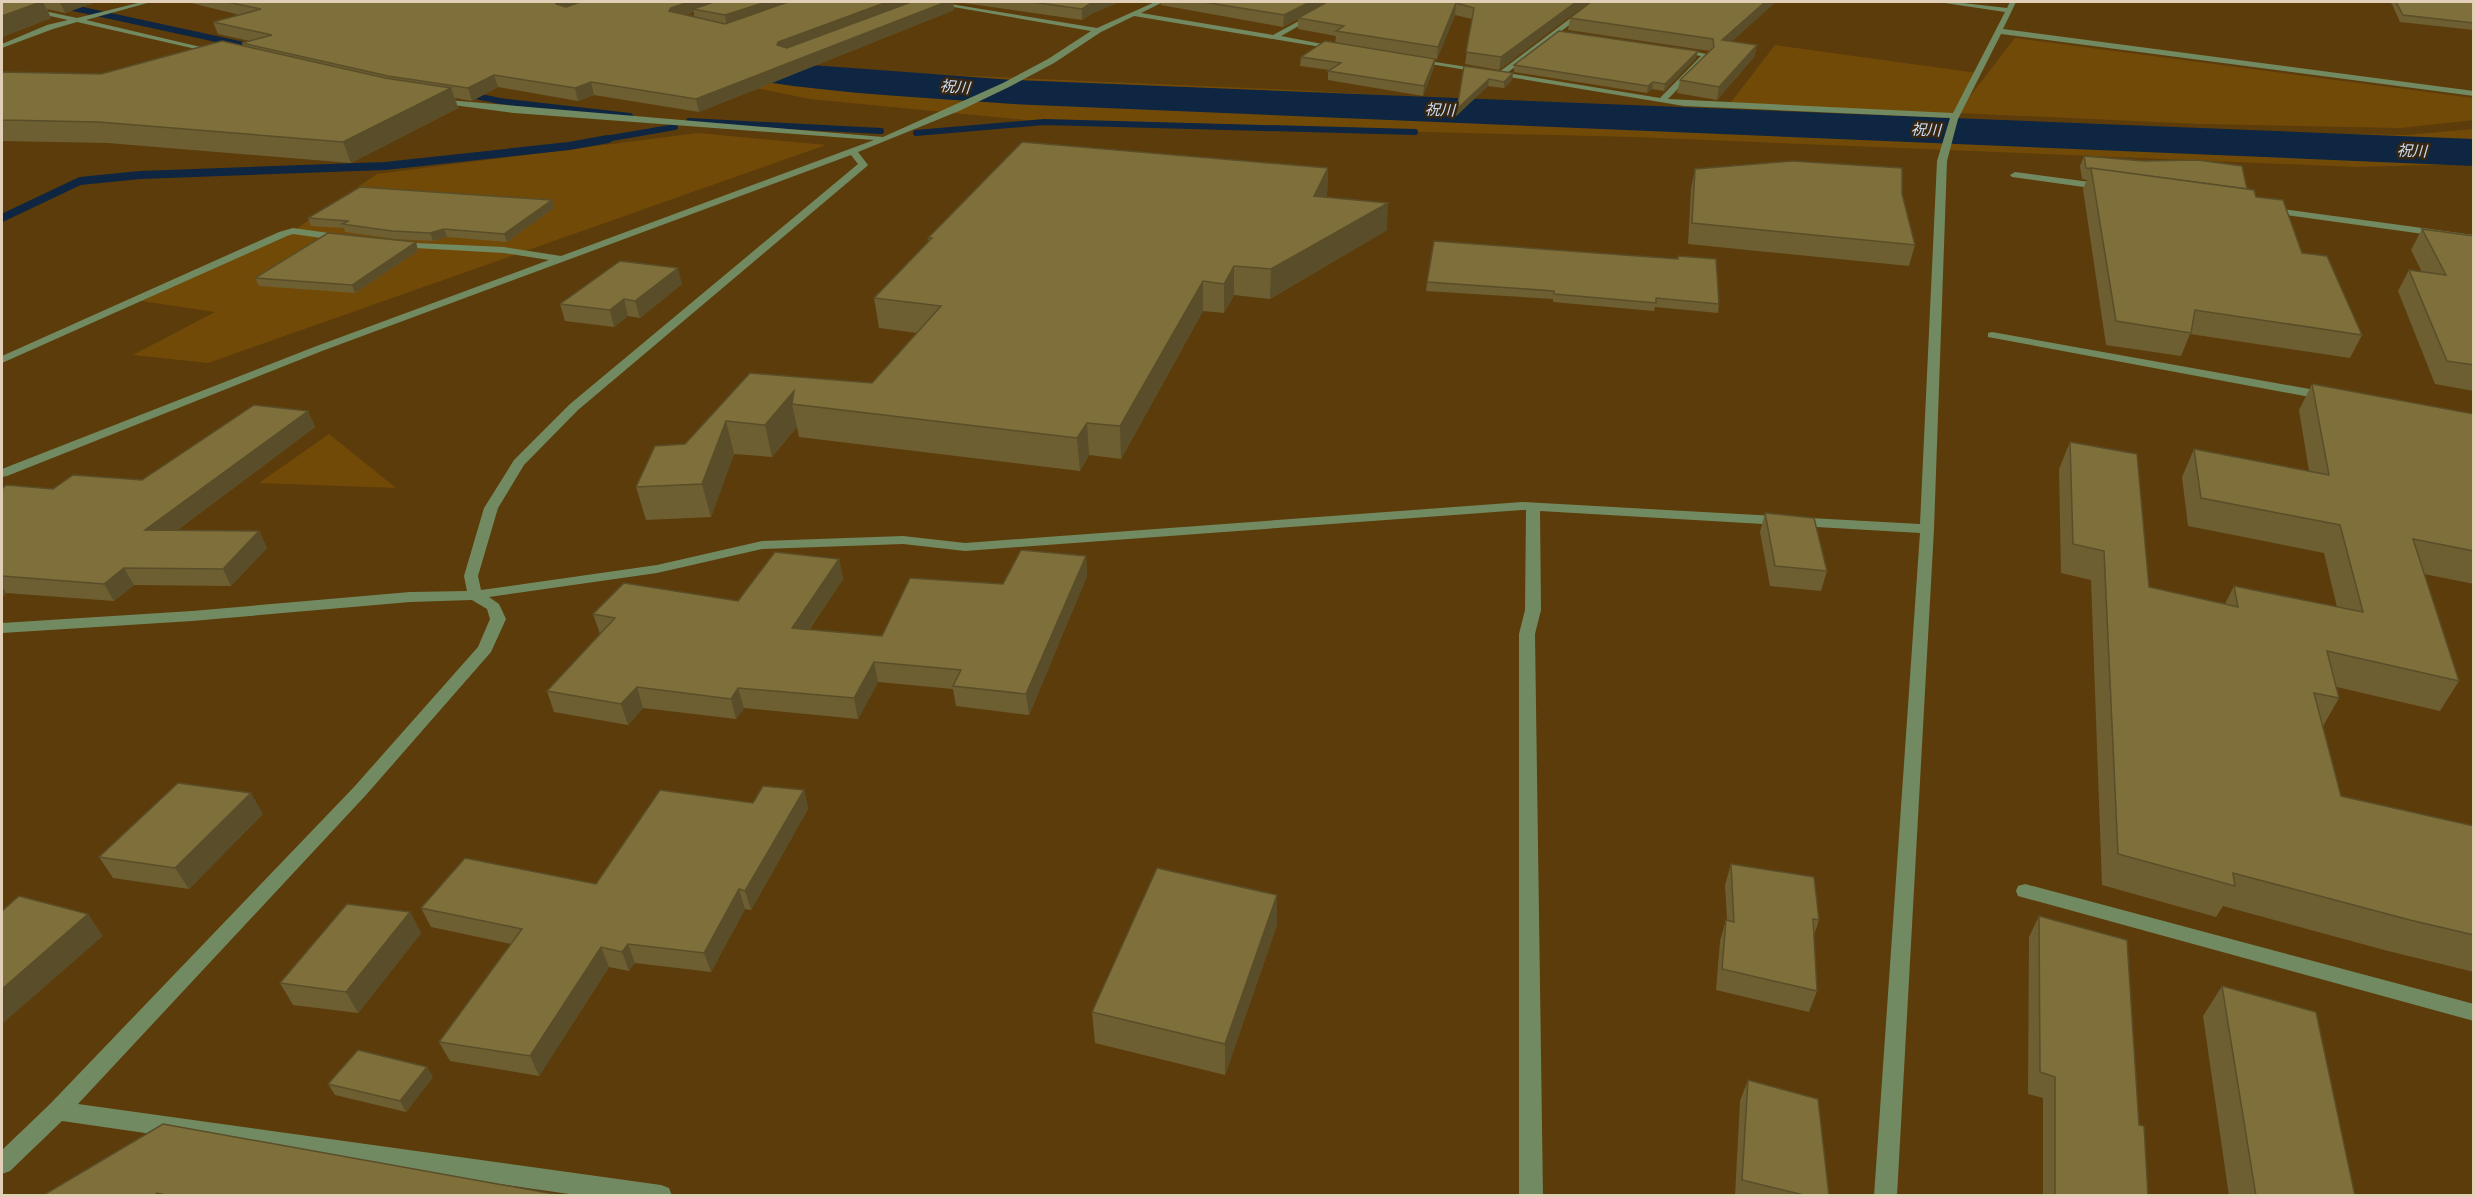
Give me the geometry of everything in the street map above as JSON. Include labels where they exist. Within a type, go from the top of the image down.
[{"type":"street","points":[[2,46],[50,27],[148,2]]},
{"type":"street","points":[[917,6],[928,2],[1098,30]]},
{"type":"street","points":[[2,473],[318,349],[885,139],[957,109],[1006,85],[1051,61],[1098,30],[1160,2]]},
{"type":"street","points":[[1273,38],[1338,2]]},
{"type":"street","points":[[1500,75],[1596,2]]},
{"type":"street","points":[[1941,2],[2008,10]]},
{"type":"street","points":[[1885,1196],[1927,528],[1942,161],[1955,118],[2013,2]]},
{"type":"street","points":[[2,3],[229,55]]},
{"type":"street","points":[[986,11],[1002,5]]},
{"type":"street","points":[[1132,14],[1352,51]]},
{"type":"street","points":[[1998,31],[2474,94]]},
{"type":"street","points":[[1556,32],[1568,34]]},
{"type":"street","points":[[1661,101],[1707,55],[1672,50]]},
{"type":"street","points":[[1409,60],[1684,104],[1955,118]]},
{"type":"street","points":[[426,99],[526,111],[885,139]]},
{"type":"street","points":[[2,1164],[58,1111],[360,791],[485,649],[498,619],[494,607],[475,595],[471,576],[492,508],[519,463],[574,407],[863,165],[853,151]]},
{"type":"street","points":[[2015,175],[2121,190]]},
{"type":"street","points":[[2252,207],[2474,238]]},
{"type":"street","points":[[2,360],[283,234],[293,231],[351,239]]},
{"type":"street","points":[[384,243],[504,250],[561,259]]},
{"type":"street","points":[[1992,335],[2344,399]]},
{"type":"street","points":[[2,628],[192,616],[410,597],[475,595],[657,569],[762,545],[903,540],[965,547],[1533,507],[1927,528]]},
{"type":"street","points":[[1531,1196],[1527,634],[1533,610],[1533,507]]},
{"type":"street","points":[[2025,891],[2474,1013]]},
{"type":"street","points":[[58,1111],[661,1196]]},
{"type":"shaded area","points":[[2015,38],[2473,98],[2474,120],[2401,128],[2200,124],[1728,106],[1775,45],[1977,73],[1960,109]]},
{"type":"shaded area","points":[[593,55],[783,62],[903,73],[1272,89],[2029,129],[2407,135],[2473,129],[2473,164],[2357,167],[1634,137],[1057,123],[810,99]]},
{"type":"shaded area","points":[[698,133],[826,145],[208,363],[133,355],[215,312],[135,300],[293,231],[377,174]]},
{"type":"shaded area","points":[[329,434],[396,488],[259,483]]},
{"type":"building","points":[[2,2],[41,2],[2,16]]},
{"type":"building","points":[[227,2],[557,2],[556,4],[566,7],[580,2],[689,2],[671,8],[669,11],[725,24],[788,2],[887,2],[778,42],[777,45],[787,48],[911,2],[946,2],[696,99],[591,82],[575,88],[494,75],[468,88],[388,76],[242,43],[272,35],[213,22],[261,9]]},
{"type":"building","points":[[714,2],[766,2],[725,15],[693,9]]},
{"type":"building","points":[[1032,2],[1092,2],[1082,9]]},
{"type":"building","points":[[1203,2],[1310,2],[1284,15]]},
{"type":"building","points":[[1327,2],[1576,2],[1501,57],[1466,52],[1474,8],[1456,3],[1438,47],[1336,31],[1344,26],[1298,18]]},
{"type":"building","points":[[1591,2],[1765,2],[1722,40],[1757,45],[1719,87],[1680,80],[1714,47],[1713,39],[1570,18]]},
{"type":"building","points":[[2396,2],[2474,2],[2474,23],[2403,15]]},
{"type":"building","points":[[1559,31],[1698,51],[1665,84],[1653,82],[1648,86],[1514,65]]},
{"type":"building","points":[[222,41],[385,78],[451,88],[343,142],[99,122],[2,120],[2,72],[101,74]]},
{"type":"building","points":[[1325,41],[1435,59],[1424,86],[1328,71],[1341,63],[1301,57]]},
{"type":"building","points":[[1464,66],[1513,73],[1504,82],[1489,79],[1457,109]]},
{"type":"building","points":[[1022,142],[1328,168],[1314,196],[1388,203],[1271,269],[1234,266],[1224,284],[1203,281],[1120,426],[1087,423],[1077,438],[792,404],[794,391],[765,425],[726,421],[702,484],[636,487],[655,446],[685,444],[750,373],[872,383],[941,306],[874,298],[932,238],[928,238]]},
{"type":"building","points":[[2084,156],[2144,161],[2197,160],[2242,166],[2247,189],[2086,168]]},
{"type":"building","points":[[1792,161],[1902,168],[1902,194],[1915,245],[1692,223],[1695,169]]},
{"type":"building","points":[[2091,168],[2254,190],[2256,197],[2283,200],[2302,253],[2327,256],[2362,335],[2195,310],[2191,333],[2116,321]]},
{"type":"building","points":[[360,187],[552,200],[504,234],[444,229],[430,233],[392,231],[342,224],[349,221],[308,218]]},
{"type":"building","points":[[2422,229],[2474,236],[2474,365],[2447,361],[2409,270],[2446,275]]},
{"type":"building","points":[[328,233],[416,242],[352,285],[255,278]]},
{"type":"building","points":[[1434,241],[1678,259],[1678,256],[1716,259],[1719,304],[1656,298],[1656,303],[1554,294],[1554,291],[1427,282]]},
{"type":"building","points":[[620,261],[678,268],[635,301],[624,299],[610,310],[560,304]]},
{"type":"building","points":[[2312,384],[2474,414],[2474,551],[2413,539],[2459,681],[2327,651],[2339,698],[2314,693],[2341,796],[2474,826],[2474,935],[2233,873],[2235,886],[2118,854],[2104,551],[2073,544],[2070,442],[2137,454],[2149,587],[2238,607],[2234,586],[2363,612],[2340,525],[2201,498],[2194,449],[2329,475]]},
{"type":"building","points":[[254,405],[308,411],[145,530],[259,531],[223,569],[124,568],[104,584],[2,576],[2,489],[6,485],[53,489],[73,475],[142,480]]},
{"type":"building","points":[[1765,513],[1814,518],[1827,571],[1775,566]]},
{"type":"building","points":[[1021,550],[1086,556],[1026,694],[953,686],[961,670],[874,662],[854,698],[738,688],[731,699],[637,687],[621,704],[547,691],[615,618],[593,614],[624,583],[738,601],[775,552],[839,559],[792,628],[882,636],[910,578],[1003,584]]},
{"type":"building","points":[[178,783],[251,793],[175,868],[99,857]]},
{"type":"building","points":[[763,786],[804,790],[745,891],[739,889],[704,953],[628,944],[622,952],[601,947],[530,1056],[439,1042],[522,929],[421,908],[465,858],[596,884],[660,790],[753,803]]},
{"type":"building","points":[[1731,864],[1814,877],[1819,920],[1813,919],[1817,991],[1722,969],[1726,920],[1734,922]]},
{"type":"building","points":[[1157,868],[1277,895],[1225,1044],[1092,1012]]},
{"type":"building","points":[[19,896],[88,914],[2,989],[2,911]]},
{"type":"building","points":[[347,904],[410,912],[346,992],[280,983]]},
{"type":"building","points":[[2039,916],[2127,940],[2139,1125],[2144,1126],[2148,1196],[2055,1196],[2055,1077],[2040,1072]]},
{"type":"building","points":[[2222,986],[2316,1012],[2355,1196],[2256,1196]]},
{"type":"building","points":[[358,1050],[427,1067],[400,1101],[328,1084]]},
{"type":"building","points":[[1748,1080],[1818,1099],[1829,1196],[1808,1196],[1742,1180]]},
{"type":"building","points":[[163,1124],[565,1196],[169,1196],[157,1193],[154,1196],[42,1196]]},
{"type":"waterway","points":[[46,2],[258,48]]},
{"type":"waterway","name":"祝川","points":[[692,57],[747,68],[812,77],[1013,92],[2474,153]]},
{"type":"waterway","points":[[466,94],[500,101],[630,116]]},
{"type":"waterway","points":[[689,121],[881,131]]},
{"type":"waterway","points":[[916,133],[1044,122],[1415,132]]},
{"type":"waterway","points":[[600,140],[675,127]]},
{"type":"waterway","points":[[2,218],[80,181],[140,175],[385,166],[569,146],[608,139]]}]
